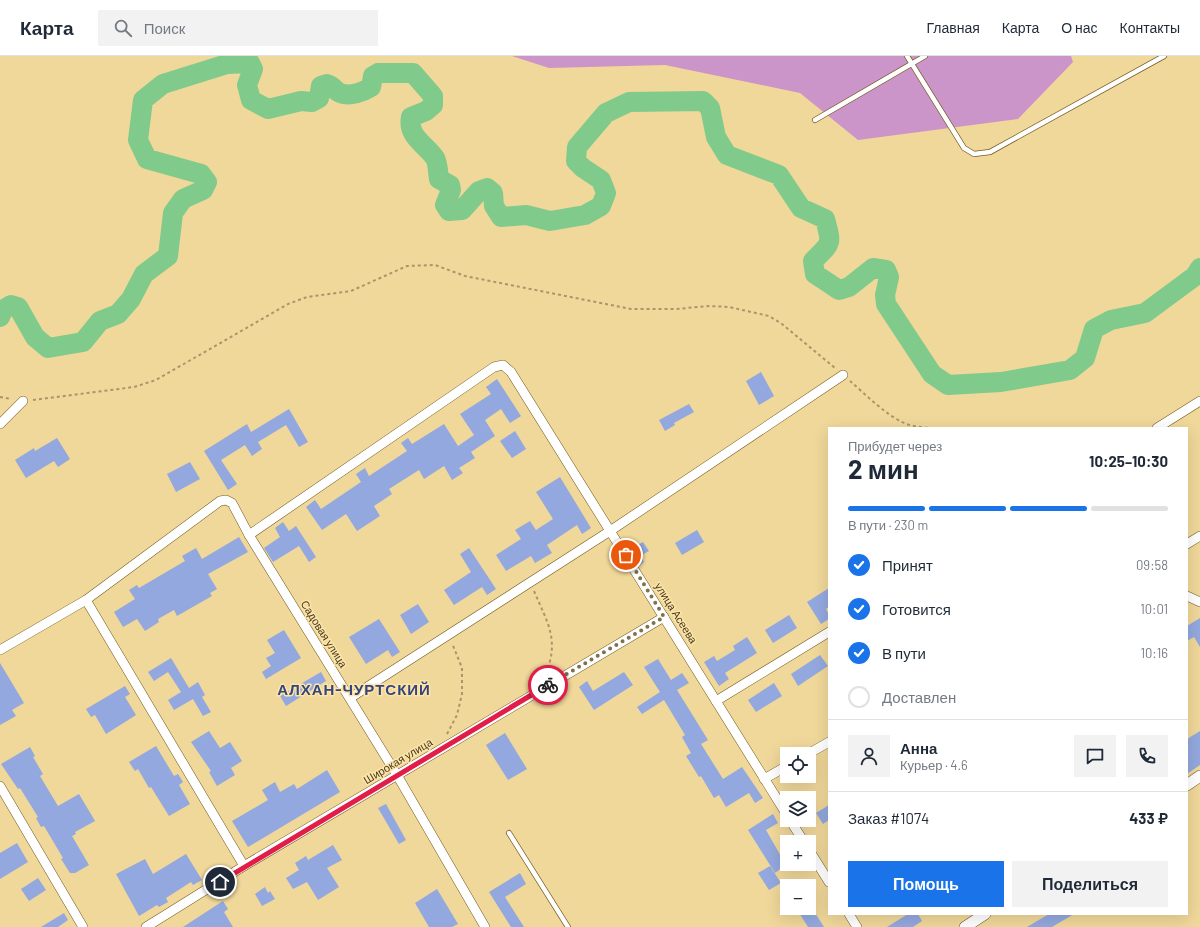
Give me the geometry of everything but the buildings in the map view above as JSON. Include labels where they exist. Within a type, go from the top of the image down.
[{"type":"street","name":"улица Асеева","points":[[249,535],[494,367],[503,365],[511,372],[780,805]]},
{"type":"street","points":[[350,698],[610,531],[843,375]]},
{"type":"street","points":[[0,424],[23,401]]},
{"type":"street","points":[[1159,427],[1200,401]]},
{"type":"street","name":"Садовая улица","points":[[86,600],[220,501],[226,500],[232,503],[249,535],[397,775],[485,927]]},
{"type":"street","points":[[1188,543],[1200,536]]},
{"type":"street","points":[[1188,596],[1200,602]]},
{"type":"street","points":[[0,650],[86,600],[244,866]]},
{"type":"street","name":"Широкая улица","points":[[146,927],[244,866],[664,617]]},
{"type":"street","points":[[716,701],[828,633]]},
{"type":"street","points":[[816,749],[828,743]]},
{"type":"street","points":[[764,780],[780,770]]},
{"type":"street","points":[[1188,784],[1200,776]]},
{"type":"street","points":[[0,786],[83,927]]},
{"type":"street","points":[[816,861],[828,880]]},
{"type":"street","points":[[850,915],[857,927]]},
{"type":"street","points":[[965,927],[983,915]]},
{"type":"lane","points":[[906,56],[964,148],[974,154],[990,152],[1164,56]]},
{"type":"lane","points":[[815,120],[925,56]]},
{"type":"lane","points":[[509,833],[568,927]]},
{"type":"path","points":[[0,396],[23,401],[134,387],[156,380],[288,304],[307,297],[351,291],[406,266],[435,265],[465,276],[631,309],[676,309],[709,306],[729,307],[770,316],[782,324],[891,416],[902,422],[924,427]]},
{"type":"path","points":[[530,582],[551,630],[553,643],[547,671],[538,691]]},
{"type":"path","points":[[436,752],[457,715],[462,694],[462,668],[448,635]]},
{"type":"shaded area","points":[[512,56],[1071,56],[1073,62],[1018,119],[858,140],[800,93],[665,65],[549,68]]},
{"type":"waterway","points":[[0,317],[3,310],[11,305],[18,307],[35,337],[48,348],[83,342],[100,321],[118,314],[131,299],[144,274],[168,256],[173,213],[183,199],[203,190],[207,182],[201,174],[147,159],[138,140],[143,100],[163,84],[227,64],[250,63],[253,69],[247,85],[251,100],[268,109],[301,101],[312,102],[319,98],[321,86],[327,84],[340,93],[352,94],[371,87],[373,76],[378,73],[413,73],[433,96],[433,105],[426,111],[411,117],[410,124],[414,135],[435,158],[439,179],[450,185],[451,190],[445,205],[449,211],[462,210],[479,191],[487,188],[493,193],[494,206],[501,217],[526,215],[550,221],[585,215],[601,206],[606,193],[601,180],[583,168],[576,161],[577,147],[606,113],[629,102],[703,101],[710,108],[716,137],[727,155],[779,175],[801,208],[825,219],[829,234],[829,243],[813,261],[815,274],[839,290],[849,287],[873,268],[886,270],[889,277],[885,295],[886,304],[932,374],[948,385],[1001,382],[1070,370],[1085,358],[1094,329],[1111,320],[1145,313],[1195,276],[1200,268]]},
{"type":"way so far","points":[[548,685],[664,617],[626,555]]},
{"type":"district","name":"АЛХАН-ЧУРТСКИЙ","points":[[354,690]]},
{"type":"route","points":[[220,882],[548,685]]}]
